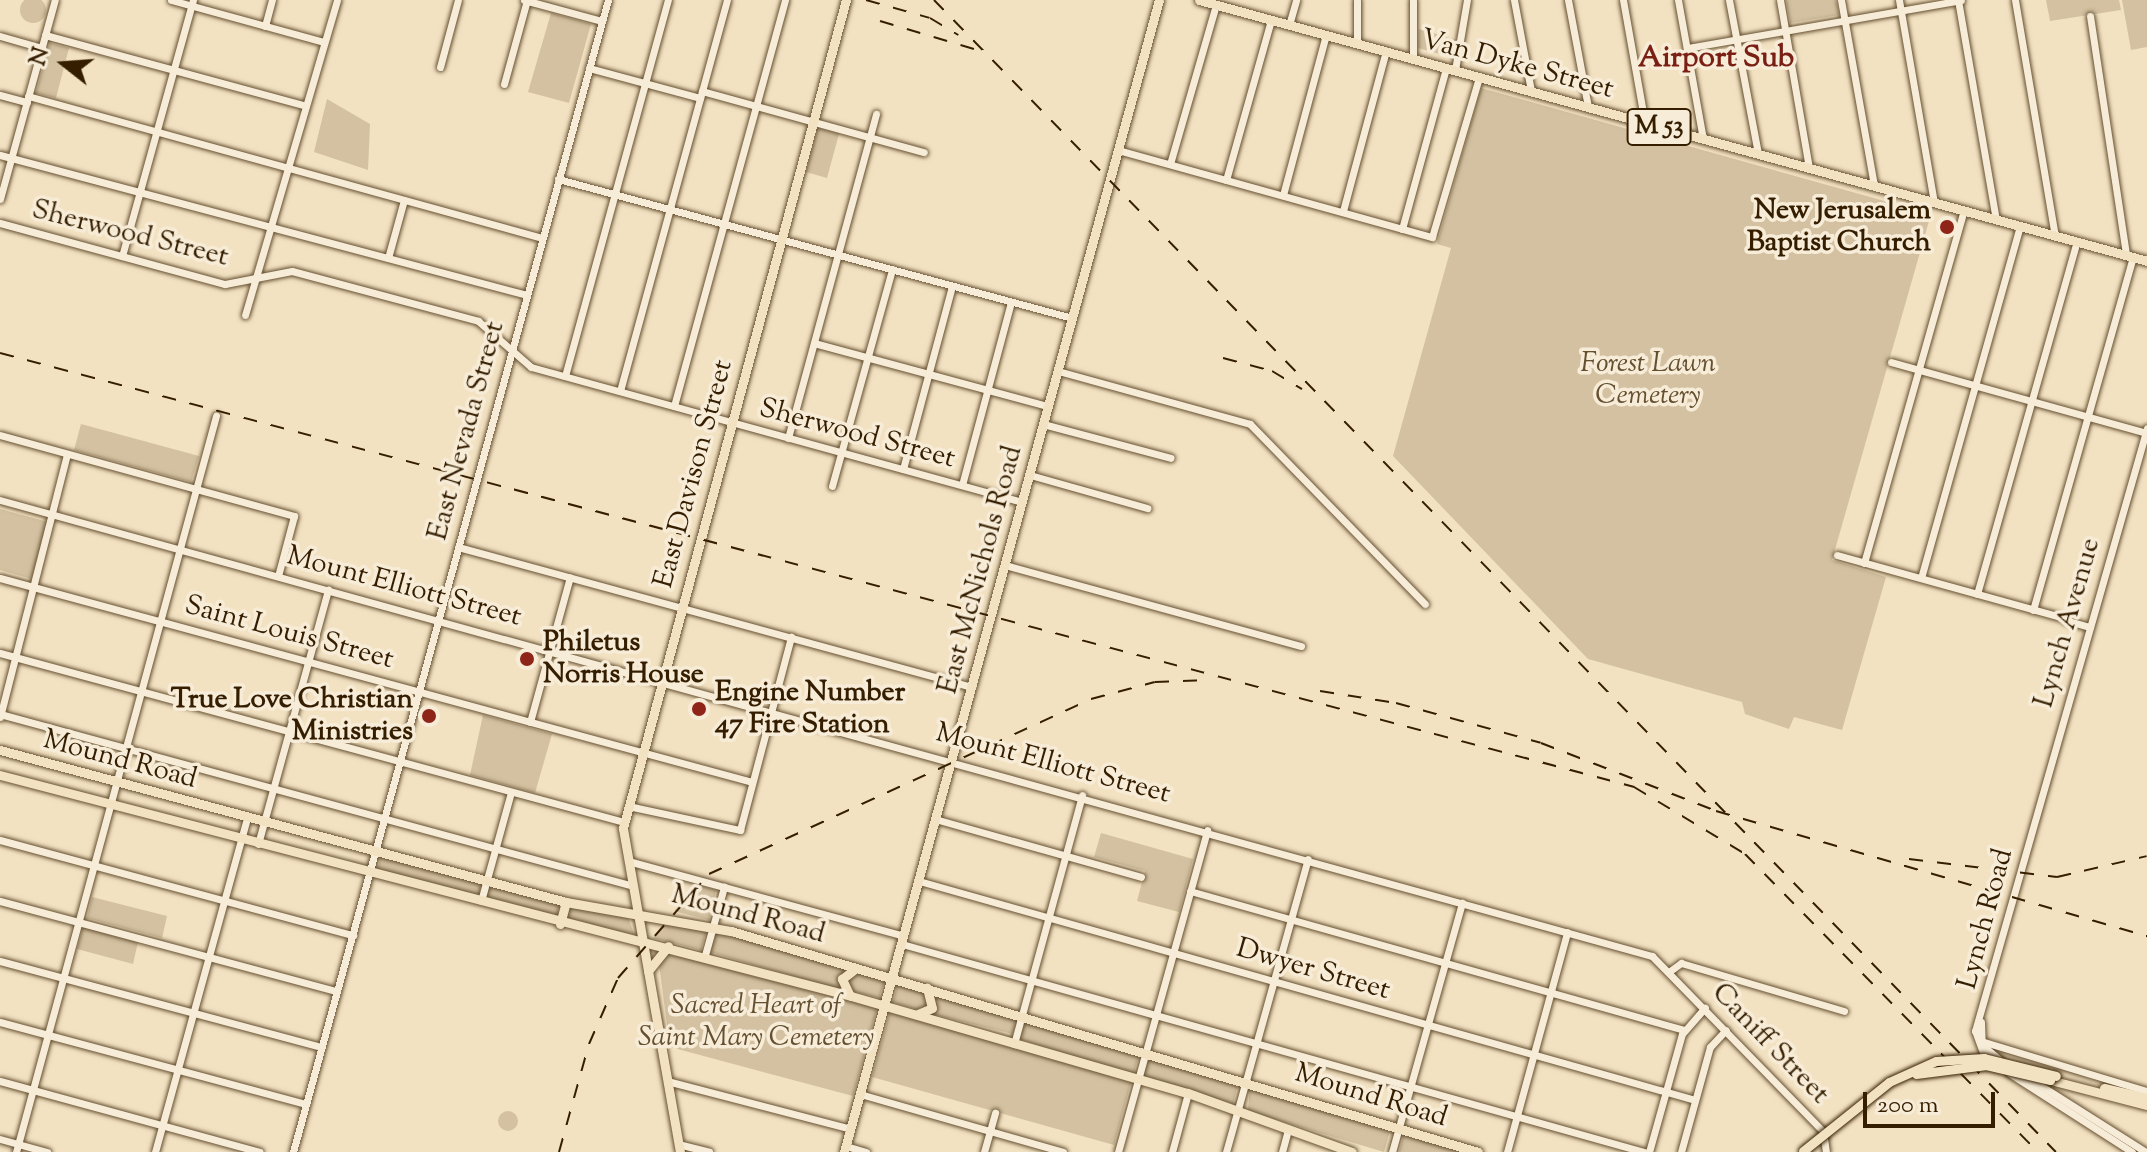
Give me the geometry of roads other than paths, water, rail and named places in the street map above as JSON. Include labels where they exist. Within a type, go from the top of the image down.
[{"type":"main road","name":"East Davison Street","points":[[679,1148],[641,941],[624,822],[845,0]]},
{"type":"main road","name":"East McNichols Road","points":[[845,1149],[1159,0]]},
{"type":"main road","name":"Van Dyke Street","points":[[1199,0],[1216,5],[1230,4],[1271,20],[2147,261]]},
{"type":"main road","name":"Mound Road","points":[[0,750],[566,902],[713,926],[1400,1124],[1478,1152]]},
{"type":"main road","name":"Mound Road","points":[[0,775],[560,924],[705,955],[1188,1093],[1338,1150],[1352,1152]]},
{"type":"main road","points":[[560,924],[566,902]]},
{"type":"main road","points":[[648,971],[668,946]]},
{"type":"main road","points":[[851,996],[842,979],[856,968]]},
{"type":"main road","points":[[915,1014],[932,1008],[926,988]]},
{"type":"main road","points":[[1802,1152],[1889,1082],[1936,1061],[1984,1058],[2147,1105]]},
{"type":"main road","points":[[1811,1152],[1892,1087],[1938,1067],[1986,1065],[2147,1098]]},
{"type":"street","points":[[0,199],[55,0]]},
{"type":"street","points":[[171,0],[192,3],[324,42]]},
{"type":"street","points":[[265,26],[272,0]]},
{"type":"street","points":[[245,315],[302,105],[337,0]]},
{"type":"street","points":[[440,67],[458,0]]},
{"type":"street","points":[[504,84],[526,0],[602,21]]},
{"type":"street","name":"East Nevada Street","points":[[293,1152],[608,0]]},
{"type":"street","points":[[565,376],[668,0]]},
{"type":"street","points":[[620,391],[727,0]]},
{"type":"street","points":[[674,406],[785,0]]},
{"type":"street","points":[[1289,25],[1296,0]]},
{"type":"street","points":[[1357,0],[1357,43]]},
{"type":"street","points":[[1413,0],[1413,59]]},
{"type":"street","points":[[1402,229],[1451,69],[1467,0]]},
{"type":"street","points":[[1514,0],[1531,91]]},
{"type":"street","points":[[1568,0],[1588,107]]},
{"type":"street","points":[[1623,0],[1645,123]]},
{"type":"street","points":[[1678,0],[1703,139]]},
{"type":"street","points":[[1729,0],[1758,154]]},
{"type":"street","points":[[1780,0],[1809,168]]},
{"type":"street","points":[[1841,0],[1874,186]]},
{"type":"street","points":[[1899,0],[1934,202]]},
{"type":"street","points":[[1687,48],[1959,0],[1996,219]]},
{"type":"street","points":[[2015,0],[2055,236]]},
{"type":"street","points":[[122,256],[192,3]]},
{"type":"street","points":[[1170,164],[1216,5]]},
{"type":"street","points":[[2033,610],[2088,417],[2129,256],[2090,16]]},
{"type":"street","points":[[1226,180],[1271,20]]},
{"type":"street","points":[[45,35],[302,105]]},
{"type":"street","points":[[1283,195],[1326,35]]},
{"type":"street","points":[[0,36],[42,48]]},
{"type":"street","points":[[1343,211],[1386,51]]},
{"type":"street","points":[[589,68],[756,106],[924,152]]},
{"type":"street","points":[[1118,150],[1431,237],[1479,77]]},
{"type":"street","points":[[0,95],[156,132],[542,238]]},
{"type":"street","points":[[788,438],[876,114]]},
{"type":"street","points":[[0,155],[527,295]]},
{"type":"street","points":[[558,179],[1072,318]]},
{"type":"street","points":[[388,258],[404,200]]},
{"type":"street","points":[[1864,563],[1964,210]]},
{"type":"street","name":"Sherwood Street","points":[[0,223],[225,284],[292,271],[469,319],[531,367],[1022,502]]},
{"type":"street","points":[[1921,578],[2020,226]]},
{"type":"street","points":[[1977,594],[2077,241]]},
{"type":"street","points":[[832,486],[892,269]]},
{"type":"street","points":[[903,469],[952,286]]},
{"type":"street","points":[[962,485],[1011,302]]},
{"type":"street","points":[[814,343],[1048,406]]},
{"type":"street","points":[[1891,362],[2146,432]]},
{"type":"street","points":[[1058,371],[1250,424],[1425,604]]},
{"type":"street","points":[[17,1148],[216,416]]},
{"type":"street","points":[[1043,424],[1171,458]]},
{"type":"street","name":"Lynch Avenue","points":[[2033,830],[2146,432]]},
{"type":"street","points":[[0,435],[294,516],[278,576]]},
{"type":"street","points":[[67,454],[36,587],[0,715],[633,886]]},
{"type":"street","points":[[1030,475],[1147,508]]},
{"type":"street","name":"Mount Elliott Street","points":[[0,500],[1207,830],[1652,956],[1670,971]]},
{"type":"street","points":[[458,547],[972,687]]},
{"type":"street","points":[[1837,555],[2090,627]]},
{"type":"street","points":[[1005,565],[1301,646]]},
{"type":"street","points":[[530,722],[570,577]]},
{"type":"street","name":"Saint Louis Street","points":[[0,578],[752,782]]},
{"type":"street","points":[[258,844],[328,589]]},
{"type":"street","points":[[628,806],[740,830],[791,637]]},
{"type":"street","points":[[0,653],[624,822]]},
{"type":"street","points":[[480,903],[511,792]]},
{"type":"street","points":[[1014,1044],[1082,795]]},
{"type":"street","points":[[155,1152],[247,817]]},
{"type":"street","points":[[935,819],[1141,877]]},
{"type":"street","points":[[1118,1152],[1207,830]]},
{"type":"street","name":"Lynch Road","points":[[1978,1041],[1981,1019],[2033,830]]},
{"type":"street","points":[[0,840],[353,935]]},
{"type":"street","points":[[1226,1152],[1308,859]]},
{"type":"street","points":[[628,861],[1031,980],[1647,1152],[1684,1030],[1705,1008]]},
{"type":"street","name":"Dwyer Street","points":[[919,881],[1695,1100]]},
{"type":"street","points":[[705,955],[724,887]]},
{"type":"street","points":[[1190,891],[1684,1030]]},
{"type":"street","points":[[0,901],[337,991]]},
{"type":"street","points":[[1392,1152],[1462,903]]},
{"type":"street","points":[[1507,1152],[1567,932]]},
{"type":"street","points":[[0,961],[322,1047]]},
{"type":"street","points":[[1670,971],[1681,963],[1801,995],[1844,1011]]},
{"type":"street","name":"Caniff Street","points":[[1670,971],[1825,1133],[1826,1152]]},
{"type":"street","points":[[0,1022],[306,1104]]},
{"type":"street","points":[[1681,1152],[1710,1047],[1726,1030]]},
{"type":"street","points":[[1978,1041],[2147,1091]]},
{"type":"street","points":[[1978,1041],[1989,1062],[2132,1152]]},
{"type":"street","points":[[1978,1041],[2146,1152]]},
{"type":"street","points":[[0,1081],[259,1152]]},
{"type":"street","points":[[667,1081],[851,1129]]},
{"type":"street","points":[[1172,1152],[1188,1093]]},
{"type":"street","points":[[860,1094],[1063,1152]]},
{"type":"street","points":[[984,1152],[995,1113]]},
{"type":"street","points":[[1282,1152],[1288,1130]]},
{"type":"street","points":[[0,1139],[17,1148],[47,1152]]},
{"type":"street","points":[[679,1148],[709,1152]]},
{"type":"street","points":[[845,1149],[866,1152]]},
{"type":"railway","points":[[866,0],[930,18],[958,35]]},
{"type":"railway","points":[[934,0],[2056,1152]]},
{"type":"railway","points":[[880,21],[974,49]]},
{"type":"railway","points":[[0,353],[1634,787],[1745,854],[2038,1152]]},
{"type":"railway","points":[[1223,358],[1272,371],[1302,389]]},
{"type":"railway","points":[[559,1152],[589,1044],[618,978],[709,874],[1091,699],[1155,682],[1209,680]]},
{"type":"railway","points":[[1320,691],[1396,703],[1541,743],[1716,811],[2147,936]]},
{"type":"railway","points":[[1909,859],[2057,877],[2147,856]]},
{"type":"place","name":"New Jerusalem Baptist Church","points":[[1947,227]]},
{"type":"place","name":"Philetus Norris House","points":[[527,659]]},
{"type":"place","name":"Engine Number 47 Fire Station","points":[[699,709]]},
{"type":"place","name":"True Love Christian Ministries","points":[[429,716]]},
{"type":"district","name":"Airport Sub","points":[[1716,59]]},
{"type":"park label","name":"Forest Lawn Cemetery","points":[[1648,380]]},
{"type":"park label","name":"Sacred Heart of Saint Mary Cemetery","points":[[756,1022]]}]
